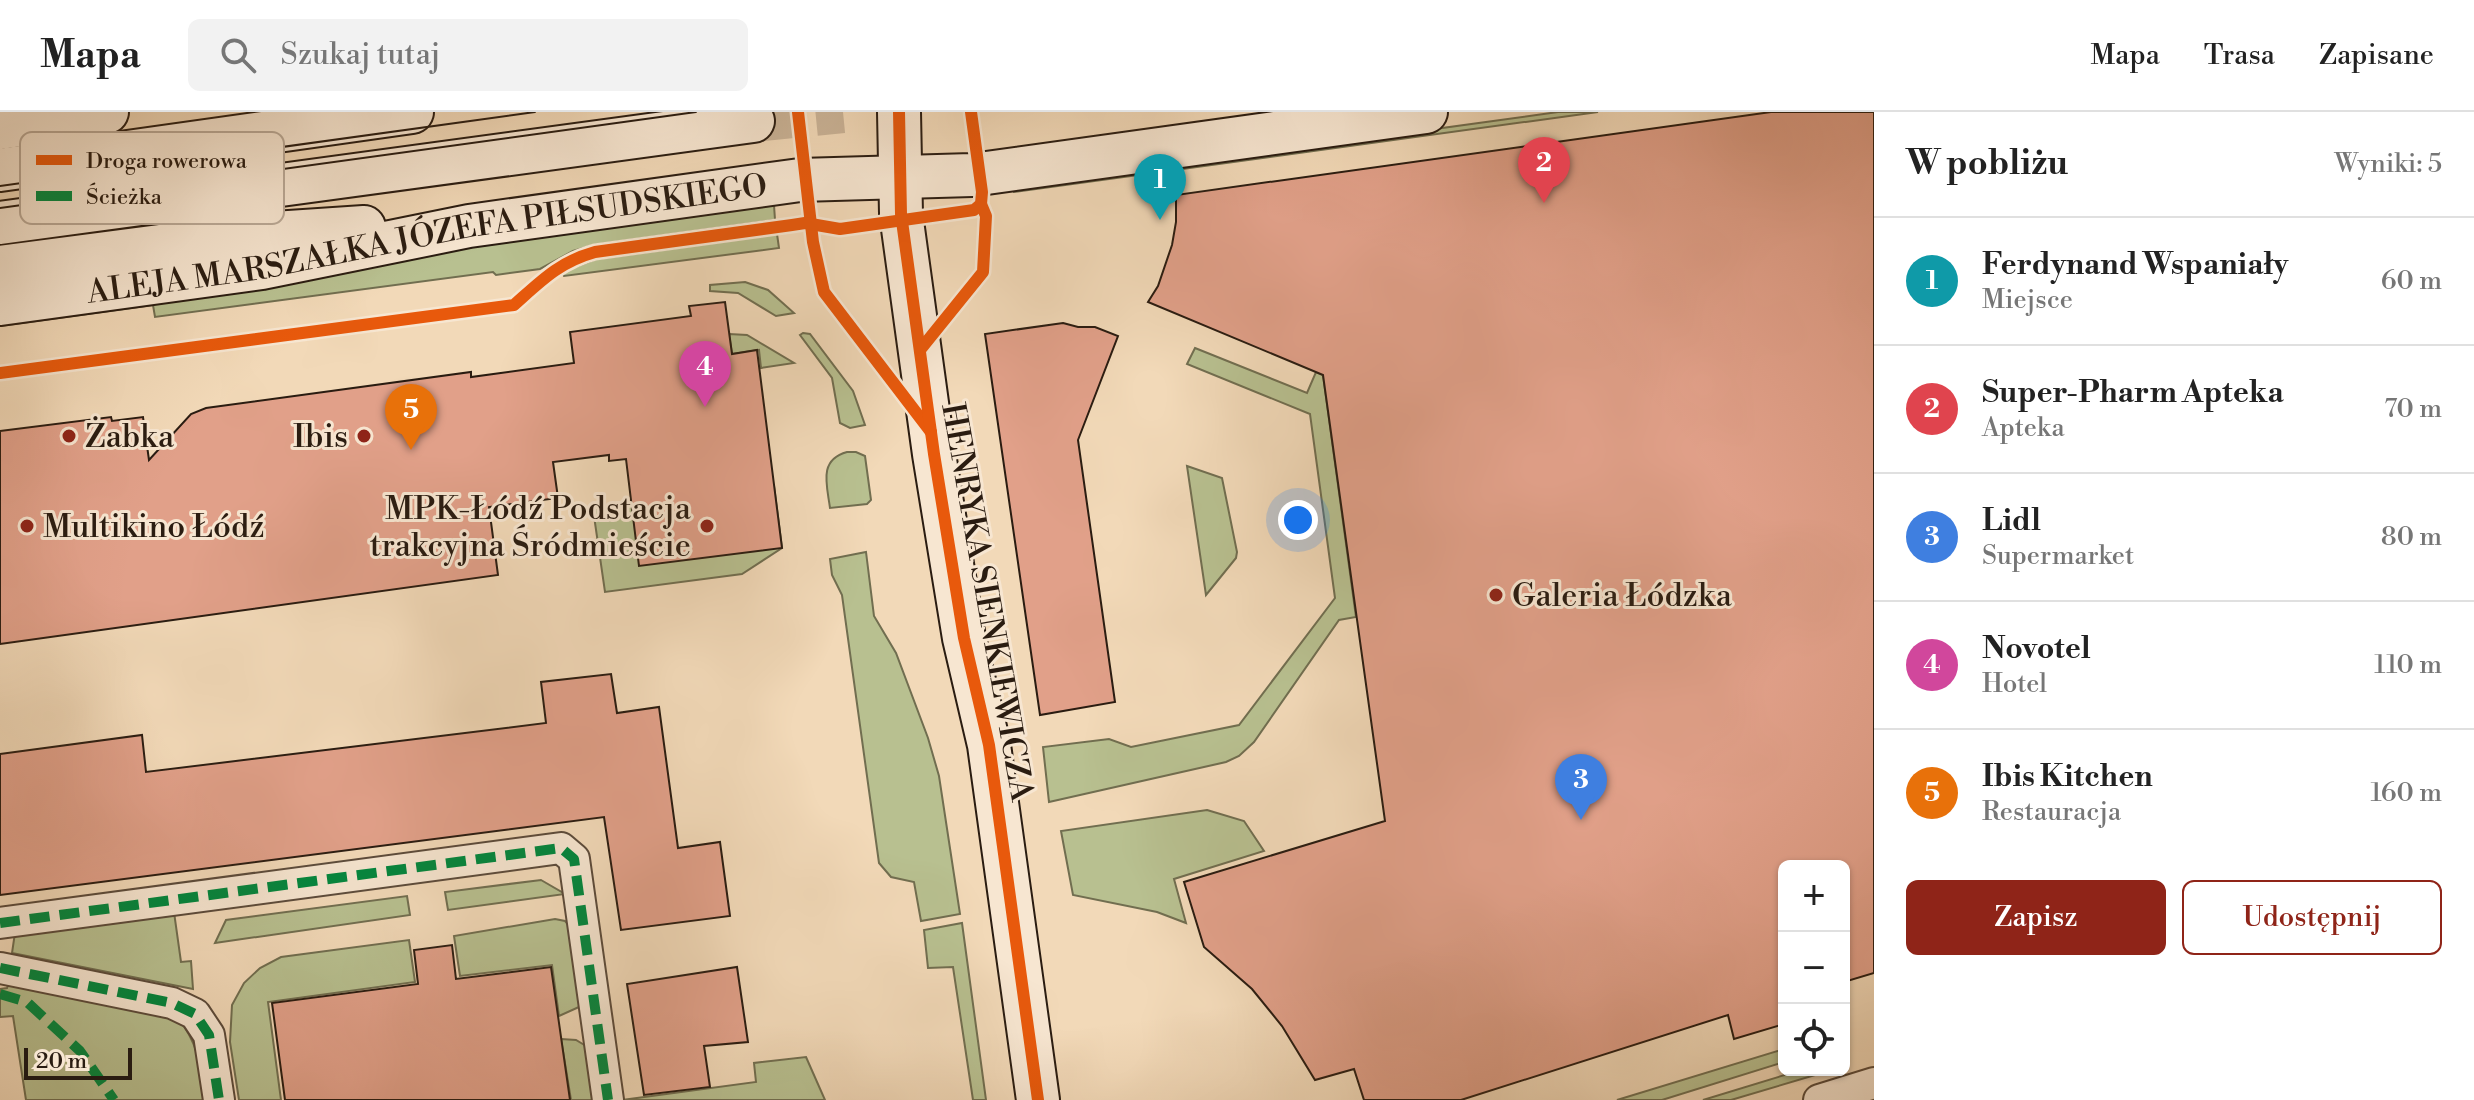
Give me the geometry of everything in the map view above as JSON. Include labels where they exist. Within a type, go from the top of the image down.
[{"type":"main road","points":[[0,128],[107,112]]},
{"type":"main road","points":[[270,132],[412,112]]},
{"type":"main road","name":"HENRYKA SIENKIEWICZA","points":[[899,112],[901,220],[964,638],[989,745],[1038,1100]]},
{"type":"main road","name":"ALEJA MARSZAŁKA JÓZEFA PIŁSUDSKIEGO","points":[[0,304],[275,265],[469,226],[815,178],[972,175],[1426,112]]},
{"type":"main road","name":"ALEJA MARSZAŁKA JÓZEFA PIŁSUDSKIEGO","points":[[284,185],[753,121]]},
{"type":"main road","points":[[0,170],[20,167]]},
{"type":"main road","name":"ALEJA MARSZAŁKA JÓZEFA PIŁSUDSKIEGO","points":[[0,223],[20,220]]},
{"type":"main road","points":[[0,267],[269,233],[339,228],[469,226]]},
{"type":"street","points":[[0,923],[561,848],[574,859],[608,1100]]},
{"type":"street","points":[[0,968],[172,1003],[195,1014],[209,1035],[219,1100]]},
{"type":"street","points":[[1819,1100],[1874,1083]]},
{"type":"green space","points":[[1558,112],[1598,112],[1014,192],[1013,187]]},
{"type":"green space","points":[[774,205],[775,220],[594,245],[573,251],[540,269],[496,275],[493,272],[155,317],[153,305],[0,326],[0,319],[379,260]]},
{"type":"green space","points":[[777,234],[779,248],[564,276],[562,272],[596,259]]},
{"type":"green space","points":[[745,282],[768,290],[794,313],[776,316],[738,293],[710,291],[710,285]]},
{"type":"green space","points":[[729,334],[747,335],[794,363],[761,368],[759,350],[732,354]]},
{"type":"green space","points":[[810,334],[853,391],[865,425],[850,428],[840,423],[832,378],[800,335]]},
{"type":"green space","points":[[1195,348],[1307,393],[1316,372],[1323,375],[1356,617],[1339,620],[1254,742],[1239,756],[1226,762],[1049,802],[1043,747],[1109,739],[1131,747],[1239,725],[1335,598],[1310,414],[1187,364]]},
{"type":"green space","points":[[847,452],[865,456],[871,500],[867,504],[830,508],[826,482],[828,467],[838,456]]},
{"type":"green space","points":[[1187,466],[1222,478],[1237,552],[1236,558],[1206,595]]},
{"type":"green space","name":"MPK-Łódź Podstacja trakcyjna Śródmieście","points":[[774,486],[782,548],[742,574],[605,592],[593,509]]},
{"type":"green space","points":[[866,552],[874,616],[896,653],[939,776],[960,914],[921,921],[914,882],[891,877],[879,863],[842,595],[832,575],[830,559]]},
{"type":"green space","points":[[1207,810],[1244,821],[1264,851],[1174,879],[1186,923],[1157,912],[1073,895],[1061,831]]},
{"type":"green space","points":[[541,880],[565,894],[448,910],[445,892]]},
{"type":"green space","points":[[407,896],[410,915],[215,943],[226,920]]},
{"type":"green space","points":[[173,905],[181,962],[191,961],[193,989],[12,953],[16,926]]},
{"type":"green space","points":[[555,919],[565,921],[573,930],[581,999],[579,1007],[559,1016],[552,965],[460,976],[454,936]]},
{"type":"green space","points":[[962,923],[986,1100],[973,1100],[953,967],[928,968],[924,930]]},
{"type":"green space","points":[[409,940],[415,982],[268,1002],[281,1100],[239,1100],[230,1042],[232,1005],[244,983],[260,968],[281,957]]},
{"type":"green space","points":[[9,983],[179,1020],[195,1048],[206,1100],[26,1100],[13,1016],[0,1017],[0,989],[7,988]]},
{"type":"green space","points":[[561,1039],[576,1040],[586,1046],[594,1100],[571,1100]]},
{"type":"green space","points":[[1778,1051],[1778,1064],[1662,1100],[1617,1100]]},
{"type":"green space","points":[[806,1057],[825,1100],[622,1100],[756,1082],[754,1063]]},
{"type":"green space","points":[[1781,1076],[1812,1076],[1731,1100],[1703,1100]]},
{"type":"building","name":"Galeria Łódzka","points":[[1771,112],[1874,112],[1874,973],[1850,980],[1850,860],[1778,860],[1778,1026],[1734,1039],[1728,1015],[1461,1100],[1364,1100],[1354,1069],[1315,1080],[1282,1026],[1252,989],[1204,947],[1184,882],[1385,821],[1323,375],[1148,302],[1158,286],[1172,245],[1176,195]]},
{"type":"building","points":[[725,302],[732,354],[757,350],[782,548],[639,566],[626,459],[609,461],[609,455],[553,462],[558,498],[489,507],[498,575],[0,644],[0,431],[111,417],[112,421],[143,417],[149,460],[191,414],[206,408],[471,372],[471,377],[574,363],[570,332],[691,316],[689,306]]},
{"type":"building","points":[[1063,323],[1095,327],[1118,336],[1078,440],[1115,702],[1040,715],[985,334]]},
{"type":"building","points":[[611,674],[617,713],[659,707],[678,848],[720,842],[730,916],[621,930],[604,817],[0,895],[0,754],[142,735],[146,772],[546,723],[541,682]]},
{"type":"building","points":[[452,945],[456,979],[551,967],[570,1100],[285,1100],[272,1003],[418,984],[414,950]]},
{"type":"building","points":[[737,967],[748,1042],[704,1046],[710,1087],[644,1095],[627,984]]},
{"type":"tunnel","points":[[753,121],[843,112]]},
{"type":"tram line","points":[[284,147],[535,112]]},
{"type":"tram line","points":[[284,169],[696,112]]},
{"type":"tram line","points":[[0,186],[20,183]]},
{"type":"tram line","points":[[0,208],[20,205]]},
{"type":"marked path","points":[[0,923],[561,848],[574,859],[608,1100]]},
{"type":"marked path","points":[[0,968],[172,1003],[195,1014],[209,1035],[219,1100]]},
{"type":"marked path","points":[[0,994],[27,1002],[80,1051],[114,1100]]},
{"type":"cycle path","points":[[798,112],[813,242],[824,292],[931,432]]},
{"type":"cycle path","points":[[899,112],[901,214],[934,454],[964,638],[989,745],[1038,1100]]},
{"type":"cycle path","points":[[0,373],[514,305],[561,267],[595,252],[805,223],[840,229],[974,210],[981,204],[982,192],[971,112]]},
{"type":"cycle path","points":[[920,350],[983,272],[986,216],[981,204]]},
{"type":"place","name":"Super-Pharm Apteka","points":[[1544,203]]},
{"type":"place","name":"Ferdynand Wspaniały","points":[[1160,220]]},
{"type":"place","name":"Novotel","points":[[705,407]]},
{"type":"place","name":"Żabka","points":[[69,436]]},
{"type":"place","name":"Ibis","points":[[364,436]]},
{"type":"place","name":"Ibis Kitchen","points":[[411,450]]},
{"type":"place","name":"Multikino Łódź","points":[[27,526]]},
{"type":"place","name":"MPK-Łódź Podstacja trakcyjna Śródmieście","points":[[707,526]]},
{"type":"place","name":"Galeria Łódzka","points":[[1496,595]]},
{"type":"place","name":"Lidl","points":[[1581,820]]}]
